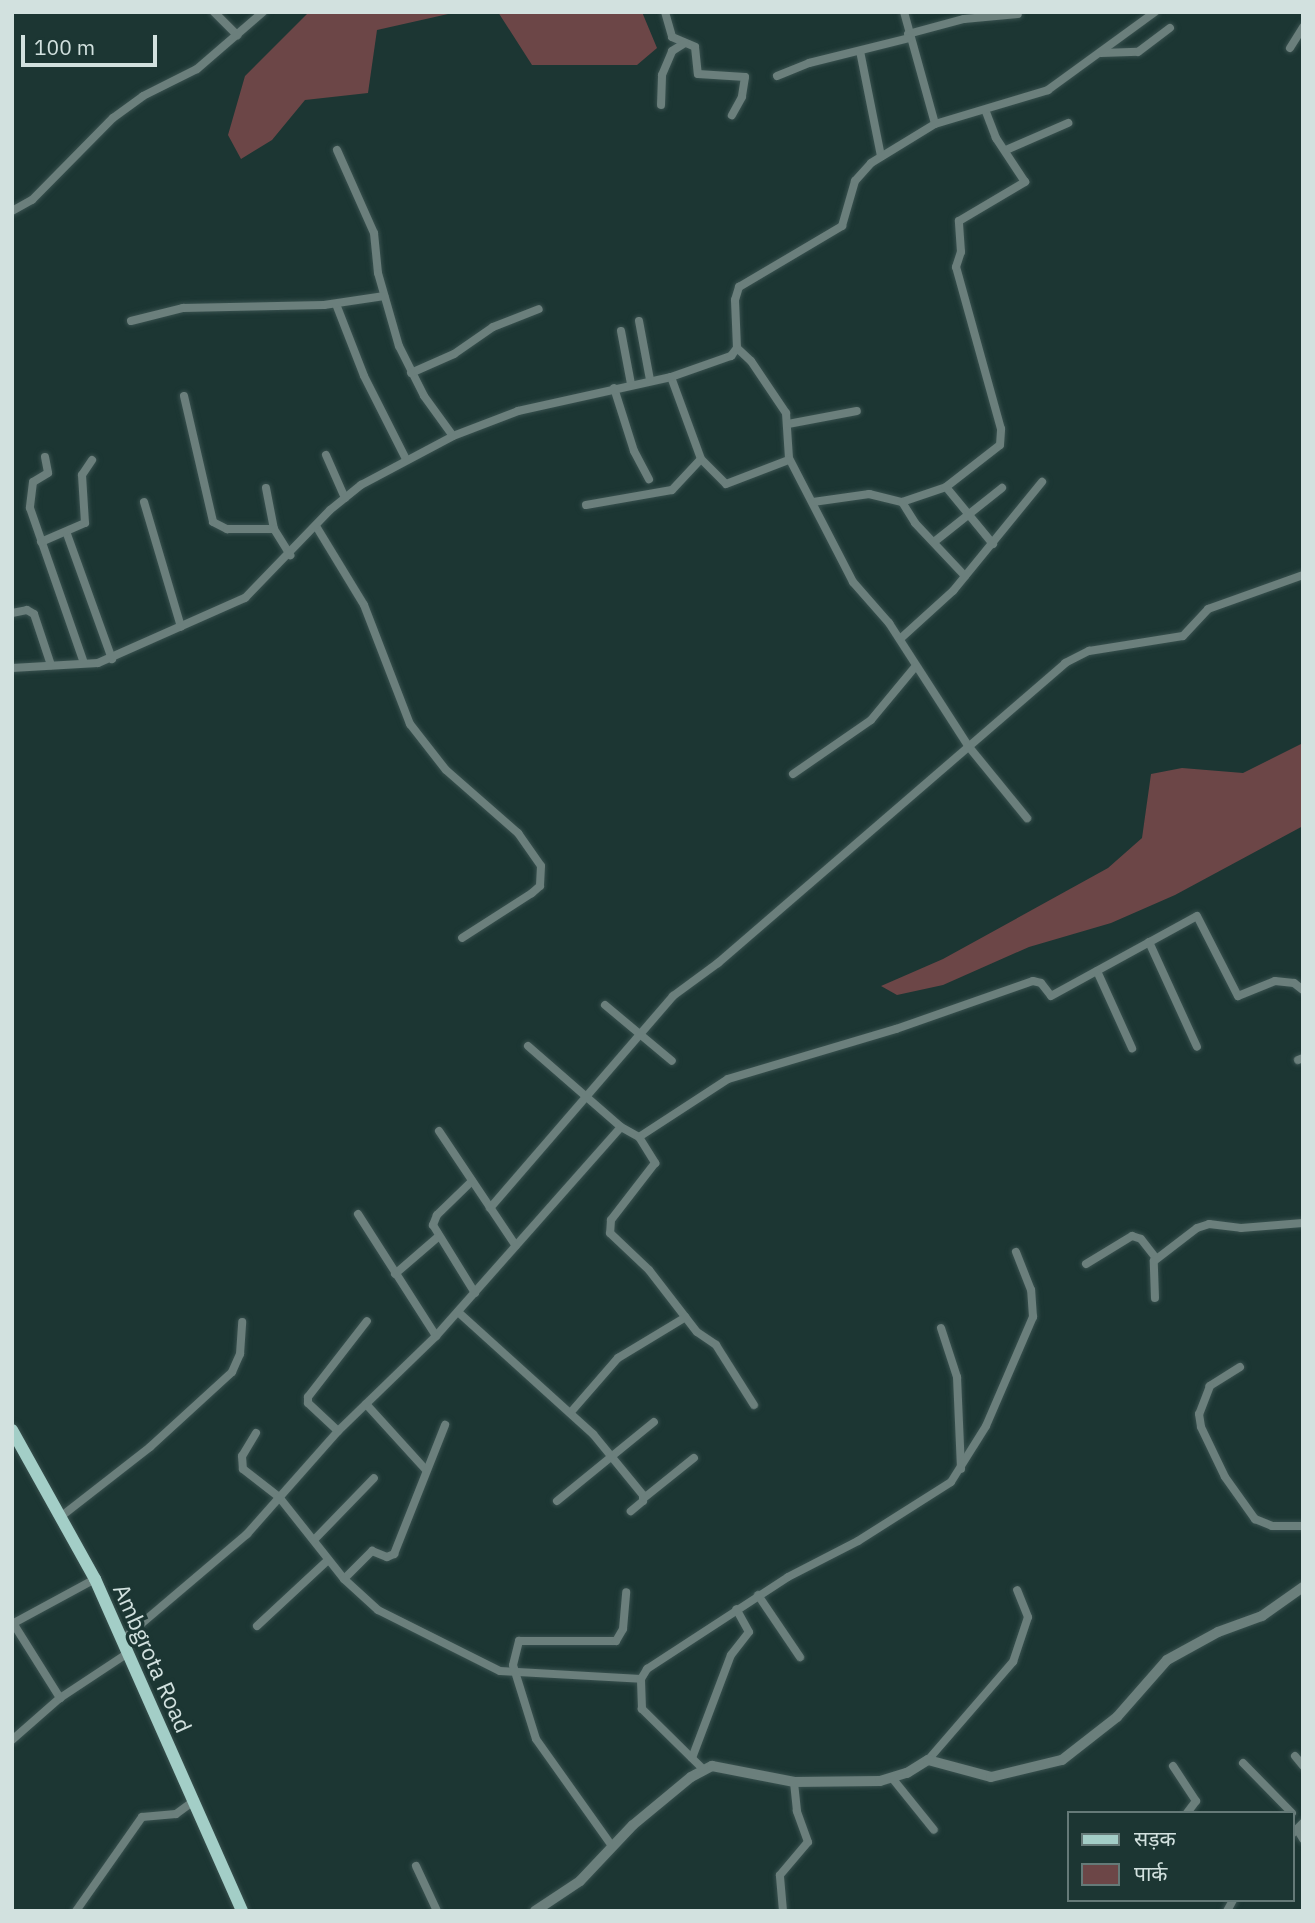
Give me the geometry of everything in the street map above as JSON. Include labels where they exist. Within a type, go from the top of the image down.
[{"type":"main road","name":"Ambgrota Road","points":[[12,1430],[63,1515],[96,1579],[242,1911]]},
{"type":"street","points":[[214,12],[237,35]]},
{"type":"street","points":[[12,211],[32,200],[113,118],[143,96],[197,69],[263,12]]},
{"type":"street","points":[[665,12],[669,33],[695,47],[698,74],[745,77],[743,97],[733,115]]},
{"type":"street","points":[[904,12],[908,36],[935,124]]},
{"type":"street","points":[[12,668],[112,659],[245,598],[345,498],[406,459],[453,436],[518,411],[671,377],[731,356],[737,348],[735,300],[739,287],[842,226],[858,176],[881,156],[935,124],[986,111],[1048,90],[1155,12]]},
{"type":"street","points":[[777,76],[964,19],[1018,14]]},
{"type":"street","points":[[1290,48],[1303,27]]},
{"type":"street","points":[[1101,53],[1138,52],[1170,28]]},
{"type":"street","points":[[661,106],[662,75],[672,51],[684,43]]},
{"type":"street","points":[[860,51],[881,156]]},
{"type":"street","points":[[813,502],[869,494],[902,502],[946,486],[994,452],[1002,439],[956,267],[961,252],[959,221],[1025,182],[986,111]]},
{"type":"street","points":[[1006,150],[1068,123]]},
{"type":"street","points":[[337,150],[374,233],[384,296],[411,373],[453,436]]},
{"type":"street","points":[[131,321],[183,308],[336,304],[384,296]]},
{"type":"street","points":[[336,304],[364,376],[406,459]]},
{"type":"street","points":[[411,373],[454,354],[493,327],[540,309]]},
{"type":"street","points":[[639,321],[650,380]]},
{"type":"street","points":[[621,331],[631,384]]},
{"type":"street","points":[[737,348],[751,361],[786,413],[788,424],[785,446],[789,460],[853,582],[900,639],[932,695],[969,747],[1027,818]]},
{"type":"street","points":[[671,377],[701,459],[729,485],[789,460]]},
{"type":"street","points":[[614,388],[634,451],[649,479]]},
{"type":"street","points":[[184,396],[213,522],[226,529],[274,529]]},
{"type":"street","points":[[788,424],[857,411]]},
{"type":"street","points":[[326,455],[345,498]]},
{"type":"street","points":[[45,457],[48,473],[33,482],[29,491],[41,542],[84,663]]},
{"type":"street","points":[[586,505],[672,490],[701,459]]},
{"type":"street","points":[[41,542],[67,534],[85,523],[82,475],[92,460]]},
{"type":"street","points":[[900,639],[939,607],[1042,482]]},
{"type":"street","points":[[946,486],[993,544]]},
{"type":"street","points":[[266,488],[274,529],[290,555]]},
{"type":"street","points":[[934,542],[1002,488]]},
{"type":"street","points":[[144,502],[181,626]]},
{"type":"street","points":[[902,502],[965,576]]},
{"type":"street","points":[[316,526],[364,605],[410,724],[446,770],[518,833],[541,866],[540,886],[462,938]]},
{"type":"street","points":[[67,534],[112,659]]},
{"type":"street","points":[[490,1208],[684,986],[718,963],[1077,654],[1183,636],[1208,609],[1303,575]]},
{"type":"street","points":[[12,613],[34,614],[51,665]]},
{"type":"street","points":[[793,774],[888,705],[915,667]]},
{"type":"street","points":[[639,1137],[728,1079],[896,1029],[1033,981],[1041,983],[1051,996],[1198,917],[1238,996],[1275,981],[1294,983],[1303,990]]},
{"type":"street","points":[[1149,942],[1197,1047]]},
{"type":"street","points":[[1097,971],[1132,1048]]},
{"type":"street","points":[[605,1004],[672,1061]]},
{"type":"street","points":[[528,1046],[621,1126],[639,1137],[652,1152],[654,1167],[608,1229],[697,1332],[716,1345],[754,1405]]},
{"type":"street","points":[[122,1640],[193,1577],[247,1534],[338,1431],[436,1336],[621,1126]]},
{"type":"street","points":[[439,1131],[516,1246]]},
{"type":"street","points":[[472,1181],[433,1220],[439,1236],[475,1293]]},
{"type":"street","points":[[358,1214],[436,1336]]},
{"type":"street","points":[[1155,1298],[1152,1271],[1156,1258],[1204,1225],[1303,1223]]},
{"type":"street","points":[[395,1274],[439,1236]]},
{"type":"street","points":[[1086,1264],[1132,1236],[1141,1239],[1156,1258]]},
{"type":"street","points":[[702,1769],[649,1720],[642,1709],[641,1679],[658,1659],[758,1595],[938,1493],[961,1469],[986,1426],[1033,1317],[1031,1290],[1016,1252]]},
{"type":"street","points":[[458,1311],[534,1384],[572,1412],[644,1498]]},
{"type":"street","points":[[572,1412],[618,1358],[686,1317]]},
{"type":"street","points":[[338,1431],[308,1403],[308,1397],[368,1321]]},
{"type":"street","points":[[63,1515],[150,1447],[232,1372],[240,1354],[242,1322]]},
{"type":"street","points":[[941,1328],[957,1377],[961,1469]]},
{"type":"street","points":[[1240,1367],[1210,1386],[1199,1414],[1201,1427],[1225,1477],[1255,1519],[1272,1526],[1303,1526]]},
{"type":"street","points":[[366,1404],[426,1471]]},
{"type":"street","points":[[557,1501],[654,1422]]},
{"type":"street","points":[[344,1579],[372,1551],[393,1556],[445,1425]]},
{"type":"street","points":[[256,1433],[241,1465],[279,1497],[344,1579],[394,1619],[481,1664],[513,1673],[641,1679]]},
{"type":"street","points":[[631,1511],[694,1458]]},
{"type":"street","points":[[314,1540],[374,1478]]},
{"type":"street","points":[[257,1626],[328,1560]]},
{"type":"street","points":[[60,1698],[13,1623],[96,1579]]},
{"type":"street","points":[[928,1760],[991,1777],[1062,1760],[1117,1717],[1167,1660],[1208,1636],[1262,1616],[1303,1587]]},
{"type":"street","points":[[535,1911],[580,1881],[612,1846],[702,1769],[726,1767],[794,1782],[893,1780],[928,1760],[1013,1662],[1028,1617],[1017,1590]]},
{"type":"street","points":[[612,1846],[536,1739],[513,1673],[519,1641],[616,1641],[623,1629],[626,1592]]},
{"type":"street","points":[[758,1595],[800,1657]]},
{"type":"street","points":[[692,1758],[731,1655],[749,1632],[736,1609]]},
{"type":"street","points":[[13,1738],[60,1698],[128,1653]]},
{"type":"street","points":[[1295,1756],[1303,1766]]},
{"type":"street","points":[[1243,1763],[1290,1811]]},
{"type":"street","points":[[1173,1766],[1196,1801],[1188,1811]]},
{"type":"street","points":[[893,1780],[934,1830]]},
{"type":"street","points":[[783,1911],[780,1875],[808,1842],[797,1811],[794,1782]]},
{"type":"street","points":[[76,1911],[138,1821],[153,1815],[183,1812],[194,1801]]},
{"type":"street","points":[[1299,1827],[1303,1839]]},
{"type":"street","points":[[416,1866],[437,1911]]},
{"type":"green space","points":[[309,12],[457,12],[377,30],[368,93],[305,100],[272,140],[241,159],[228,135],[245,76]]},
{"type":"green space","points":[[498,12],[642,12],[657,48],[637,65],[532,65]]},
{"type":"green space","points":[[1303,743],[1303,826],[1175,895],[1111,923],[1029,947],[943,985],[897,995],[881,986],[943,959],[1108,868],[1142,838],[1151,774],[1182,768],[1243,773]]}]
